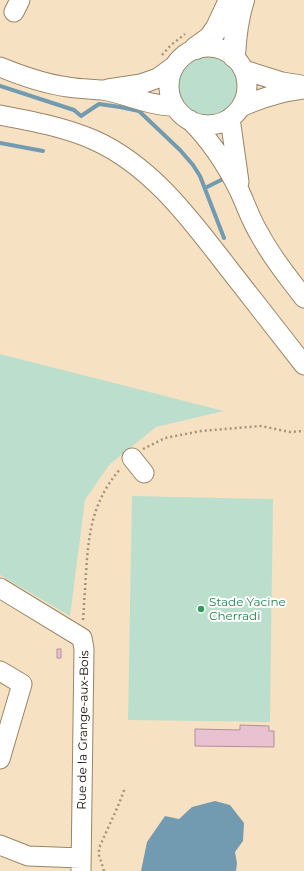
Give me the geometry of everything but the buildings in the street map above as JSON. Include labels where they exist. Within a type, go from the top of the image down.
[{"type":"highway","points":[[196,48],[210,38],[217,28],[230,0]]},
{"type":"highway","points":[[239,63],[235,34],[243,0]]},
{"type":"street","points":[[103,90],[141,84],[158,78],[173,67],[182,55],[204,46],[220,48],[239,63],[282,82],[304,85]]},
{"type":"street","points":[[239,63],[247,77],[245,100],[236,113],[237,165],[240,192]]},
{"type":"street","points":[[0,67],[18,75],[43,82],[67,87],[103,90],[161,106],[174,106]]},
{"type":"street","points":[[173,67],[169,84],[170,97],[174,106],[182,116],[203,125],[217,124],[262,98],[283,92],[304,89]]},
{"type":"street","points":[[0,116],[31,121],[69,131],[95,140],[123,156],[148,175],[174,200],[196,226],[304,365]]},
{"type":"street","points":[[190,120],[209,140],[225,164],[272,257],[304,298]]},
{"type":"street","points":[[132,458],[144,473]]},
{"type":"street","name":"Rue de la Grange-aux-Bois","points":[[0,588],[82,638],[84,649],[81,864]]},
{"type":"street","points":[[0,671],[22,684],[0,759]]},
{"type":"street","points":[[0,845],[28,856],[81,864]]},
{"type":"path","points":[[82,638],[81,627],[83,618],[88,543],[92,521],[110,480],[123,465],[142,449],[165,438],[201,431],[260,426],[290,432],[304,431]]},
{"type":"path","points":[[104,871],[99,855],[99,848],[125,788]]},
{"type":"green space","points":[[201,55],[213,55],[230,64],[237,75],[239,87],[237,99],[230,110],[213,119],[201,119],[189,114],[180,105],[175,93],[175,81],[180,69],[189,60]]},
{"type":"green space","points":[[0,354],[224,411],[156,427],[109,465],[85,500],[70,616],[0,575]]},
{"type":"green space","name":"Stade Yacine Cherradi","points":[[132,496],[273,499],[270,722],[128,720]]},
{"type":"water","points":[[215,801],[230,805],[244,823],[243,841],[235,852],[237,863],[236,871],[141,871],[147,842],[165,816],[179,819],[192,807]]},
{"type":"waterway","points":[[0,86],[74,110],[81,116],[99,104],[139,111],[180,150],[193,165],[200,176],[224,238]]},
{"type":"waterway","points":[[0,143],[43,151]]},
{"type":"waterway","points":[[205,188],[223,179]]},
{"type":"place","name":"Stade Yacine Cherradi","points":[[201,609]]}]
